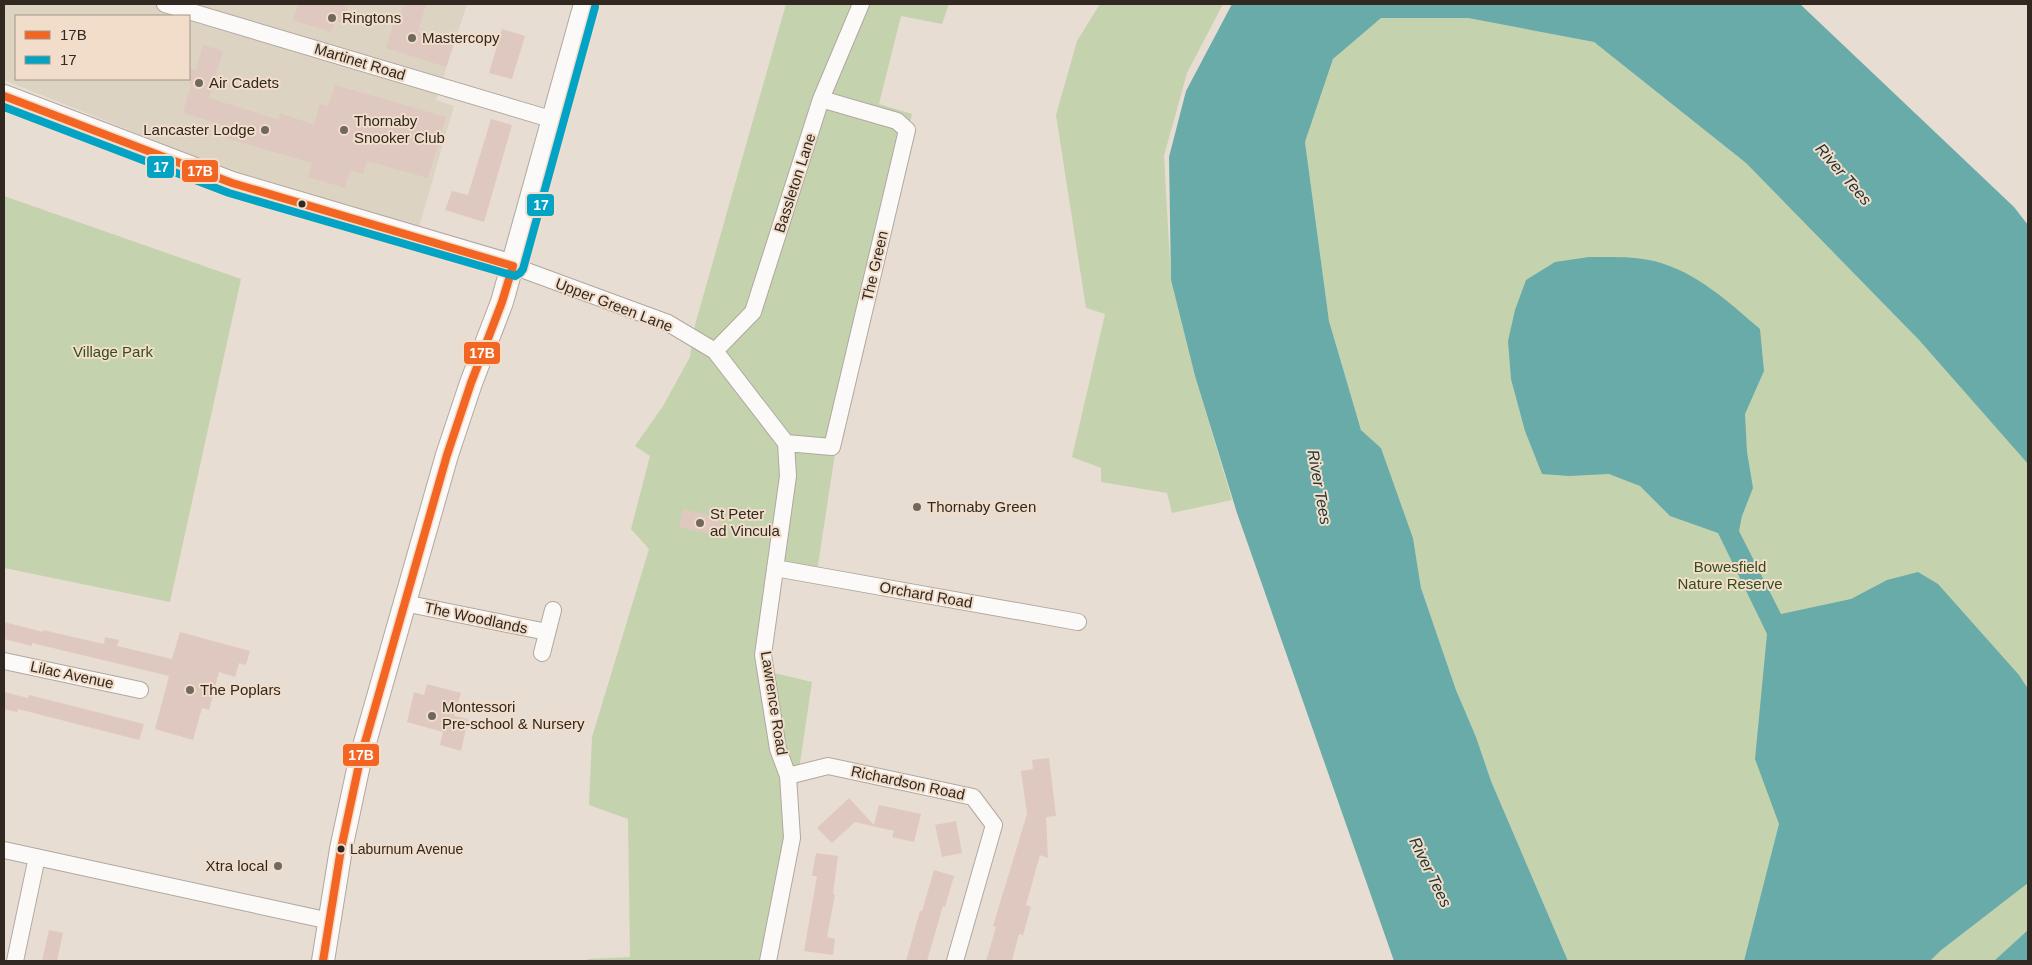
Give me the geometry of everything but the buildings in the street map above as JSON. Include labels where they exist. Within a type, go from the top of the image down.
[{"type":"street","name":"Martinet Road","points":[[166,4],[554,120]]},
{"type":"street","points":[[323,961],[341,849],[360,760],[447,455],[513,266],[586,4]]},
{"type":"street","name":"Bassleton Lane","points":[[714,351],[753,312],[821,100],[861,4]]},
{"type":"street","points":[[4,96],[232,182],[513,266]]},
{"type":"street","name":"The Green","points":[[786,443],[832,447],[907,130],[897,121],[821,100]]},
{"type":"street","name":"Upper Green Lane","points":[[513,266],[668,323],[714,351],[786,443]]},
{"type":"street","name":"Lawrence Road","points":[[768,961],[792,838],[788,776],[778,749],[763,655],[788,476],[786,443]]},
{"type":"street","name":"Orchard Road","points":[[775,568],[1078,622]]},
{"type":"street","name":"The Woodlands","points":[[404,603],[547,632]]},
{"type":"street","name":"The Woodlands","points":[[542,653],[553,610]]},
{"type":"street","name":"Lilac Avenue","points":[[4,661],[140,690]]},
{"type":"street","name":"Richardson Road","points":[[788,776],[828,766],[974,797],[994,825],[955,961]]},
{"type":"street","points":[[4,850],[330,921]]},
{"type":"street","points":[[15,961],[36,857]]},
{"type":"shaded area","points":[[4,4],[467,4],[436,100],[454,106],[419,227],[238,174],[4,80]]},
{"type":"green space","points":[[786,4],[949,4],[942,24],[901,16],[879,104],[912,114],[836,447],[816,578],[779,572],[767,657],[770,672],[812,682],[789,837],[764,961],[587,961],[588,959],[630,957],[628,819],[589,805],[592,737],[649,549],[631,529],[650,456],[635,446],[663,406],[690,357],[695,325]]},
{"type":"green space","points":[[1100,4],[1223,4],[1187,73],[1164,156],[1171,280],[1195,376],[1232,500],[1172,513],[1167,493],[1101,482],[1101,468],[1072,457],[1105,314],[1086,308],[1056,115],[1077,41]]},
{"type":"green space","name":"Bowesfield Nature Reserve","points":[[1380,18],[1468,18],[1594,42],[1746,163],[1919,340],[2028,464],[2028,961],[1568,961],[1491,781],[1476,737],[1456,690],[1421,588],[1413,538],[1381,448],[1361,430],[1329,321],[1305,142],[1333,59]]},
{"type":"green space","name":"Village Park","points":[[4,196],[241,279],[170,602],[4,568]]},
{"type":"water","name":"River Tees","points":[[1232,4],[1800,4],[2014,207],[2028,225],[2028,464],[1919,340],[1746,163],[1594,42],[1468,18],[1381,18],[1333,59],[1305,142],[1329,321],[1361,430],[1381,448],[1413,538],[1421,588],[1456,690],[1476,737],[1491,781],[1568,961],[1394,961],[1237,513],[1195,376],[1171,280],[1169,157],[1186,91]]},
{"type":"water","points":[[1589,257],[1638,258],[1670,266],[1684,272],[1711,289],[1760,329],[1764,371],[1745,414],[1747,452],[1753,488],[1742,516],[1739,531],[1781,614],[1851,599],[1887,580],[1918,572],[1938,584],[2019,675],[2028,689],[2028,883],[1940,951],[1930,961],[1744,961],[1779,824],[1755,759],[1767,634],[1718,533],[1670,516],[1640,486],[1609,474],[1569,476],[1542,474],[1525,431],[1511,379],[1508,341],[1515,310],[1526,280],[1555,262]]},
{"type":"water","points":[[2028,930],[2028,961],[1994,961]]},
{"type":"transit line","name":"17","points":[[4,107],[229,193],[515,276],[523,269],[595,7]]},
{"type":"transit line","name":"17B","points":[[4,96],[232,183],[513,266],[447,455],[360,760],[341,849],[323,961]]},
{"type":"place","name":"Ringtons","points":[[332,18]]},
{"type":"place","name":"Mastercopy","points":[[412,38]]},
{"type":"place","name":"Air Cadets","points":[[199,83]]},
{"type":"place","name":"Lancaster Lodge","points":[[265,130]]},
{"type":"place","name":"Thornaby Snooker Club","points":[[344,130]]},
{"type":"place","name":"Thornaby Green","points":[[917,507]]},
{"type":"place","name":"St Peter ad Vincula","points":[[700,523]]},
{"type":"place","name":"The Poplars","points":[[190,690]]},
{"type":"place","name":"Montessori Pre-school & Nursery","points":[[432,716]]},
{"type":"place","name":"Laburnum Avenue","points":[[341,849]]},
{"type":"place","name":"Xtra local","points":[[278,866]]}]
